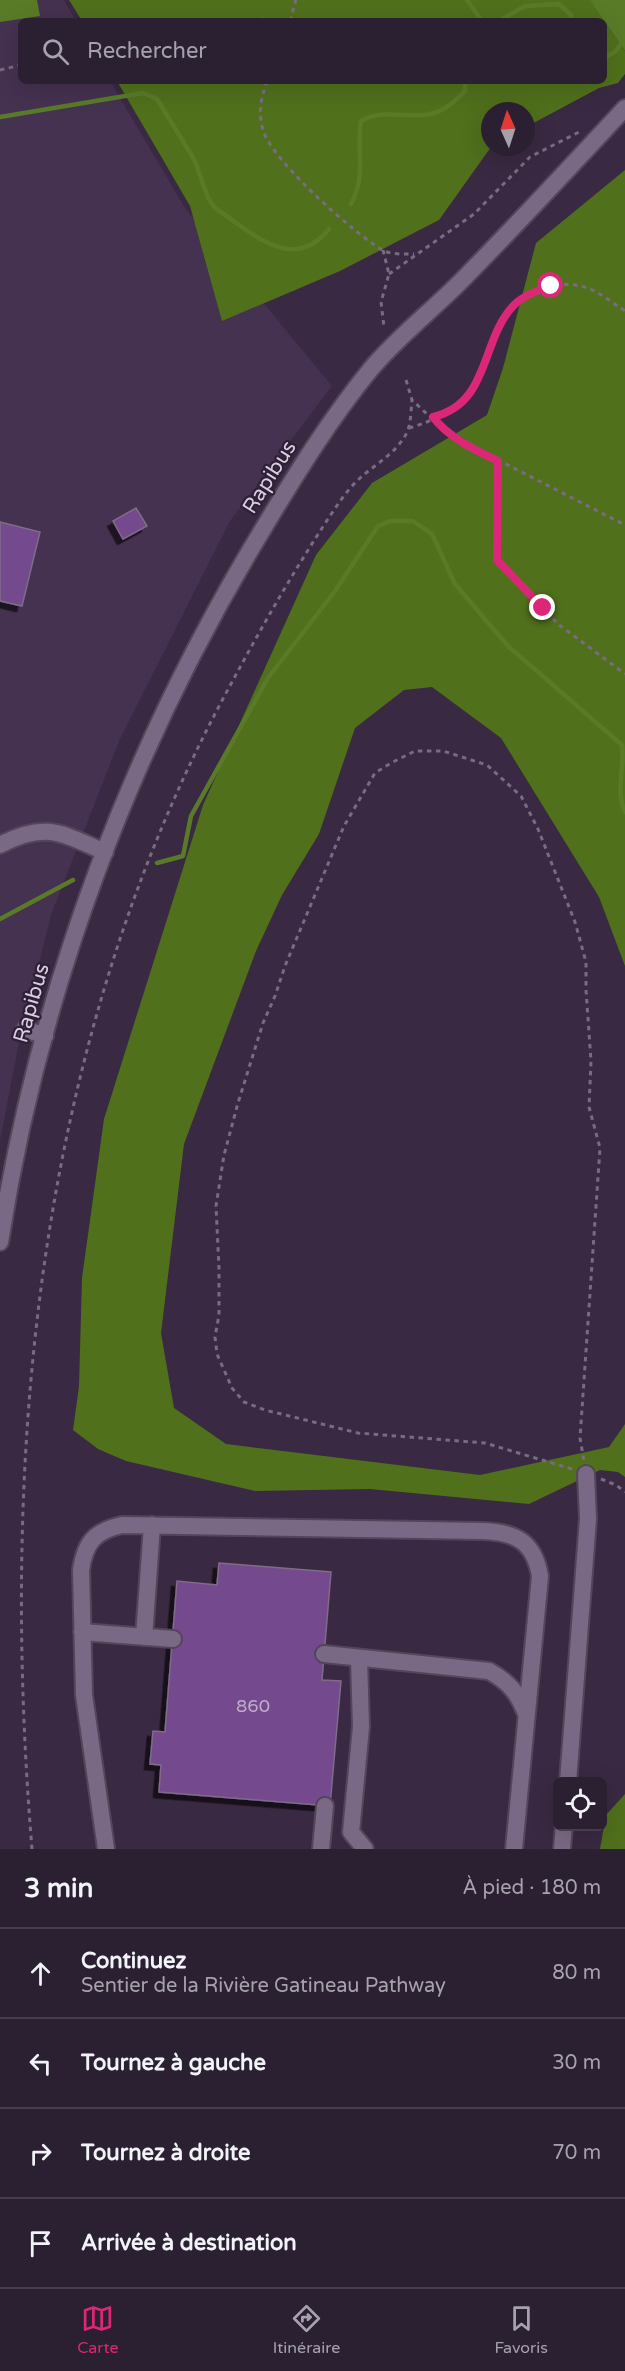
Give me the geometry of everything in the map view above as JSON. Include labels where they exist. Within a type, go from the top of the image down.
[{"type":"lane","name":"Rapibus","points":[[0,1242],[16,1156],[45,1036],[74,938],[105,852],[140,766],[207,625],[278,504],[330,423],[381,358],[472,271],[625,108]]},
{"type":"lane","points":[[0,845],[21,834],[39,830],[64,836],[105,852]]},
{"type":"lane","points":[[25,1029],[45,1036]]},
{"type":"lane","points":[[568,1777],[588,1519],[586,1474]]},
{"type":"lane","points":[[106,1849],[84,1695],[81,1570],[83,1555],[97,1534],[122,1525],[499,1531],[512,1534],[523,1542],[537,1562],[540,1576],[514,1849]]},
{"type":"lane","points":[[144,1637],[152,1525]]},
{"type":"lane","points":[[82,1632],[172,1639]]},
{"type":"lane","points":[[324,1654],[489,1671],[509,1684],[517,1694],[526,1716]]},
{"type":"lane","points":[[359,1658],[362,1727],[351,1832],[365,1849]]},
{"type":"lane","points":[[321,1849],[324,1806]]},
{"type":"lane","points":[[562,1849],[564,1831]]},
{"type":"path","points":[[291,18],[296,0]]},
{"type":"path","points":[[0,70],[18,66]]},
{"type":"path","points":[[266,84],[260,108],[261,120],[265,137],[273,150],[310,189],[383,250],[397,254],[416,254]]},
{"type":"path","points":[[389,274],[481,207],[530,158],[583,130]]},
{"type":"path","points":[[383,250],[389,274],[381,302],[384,327]]},
{"type":"path","points":[[409,428],[450,412],[468,396],[482,371],[505,317],[515,303],[524,297],[551,286],[572,285],[591,290],[625,311]]},
{"type":"path","points":[[89,1025],[112,954],[152,849],[196,753],[280,596],[337,506],[357,480],[391,454],[409,428],[412,400],[406,380]]},
{"type":"path","points":[[412,400],[433,417],[443,429],[461,441],[625,525]]},
{"type":"path","points":[[498,461],[497,560],[558,624],[625,674]]},
{"type":"path","points":[[586,1474],[580,1438],[600,1148],[589,1107],[591,1061],[585,990],[586,962],[571,912],[538,829],[521,796],[487,765],[443,751],[415,750],[375,773],[344,826],[263,1023],[224,1155],[216,1206],[219,1268],[219,1315],[215,1337],[217,1354],[232,1388],[244,1402],[265,1410],[357,1433],[485,1443],[586,1474],[616,1485],[625,1492]]},
{"type":"path","points":[[22,1772],[32,1849]]},
{"type":"shaded area","points":[[0,0],[64,0],[74,18],[18,18],[18,84],[112,84],[185,208],[332,386],[230,521],[120,739],[51,915],[18,1048],[0,1141]]},
{"type":"shaded area","points":[[0,0],[37,0],[40,16],[0,22]]},
{"type":"shaded area","points":[[69,0],[590,0],[602,18],[80,18]]},
{"type":"shaded area","points":[[590,0],[625,0],[625,51],[607,25],[607,18],[602,18]]},
{"type":"shaded area","points":[[607,25],[625,51],[625,74],[618,83],[599,88],[535,122],[535,102],[481,102],[481,156],[485,156],[439,220],[340,271],[222,321],[190,206],[119,84],[607,84]]},
{"type":"shaded area","points":[[625,170],[625,966],[599,897],[501,738],[432,687],[404,690],[355,728],[319,834],[282,895],[256,951],[184,1144],[161,1333],[174,1408],[226,1444],[480,1475],[609,1447],[625,1424],[625,1477],[618,1472],[600,1470],[529,1504],[370,1489],[255,1491],[126,1461],[98,1449],[73,1430],[79,1386],[82,1278],[104,1119],[203,805],[316,555],[372,483],[487,415],[503,368],[536,243]]},
{"type":"shaded area","points":[[625,1794],[625,1849],[600,1849],[603,1831],[607,1831],[607,1814]]},
{"type":"building","points":[[136,508],[147,526],[123,539],[113,521]]},
{"type":"building","points":[[0,522],[40,532],[22,606],[0,601]]},
{"type":"building","points":[[219,1563],[331,1572],[322,1680],[341,1681],[330,1806],[159,1792],[161,1765],[150,1764],[153,1731],[165,1732],[177,1581],[217,1585]]},
{"type":"waterway","points":[[467,0],[480,18]]},
{"type":"waterway","points":[[504,18],[525,6],[559,4],[571,15],[571,18]]},
{"type":"waterway","points":[[607,56],[615,52],[621,44]]},
{"type":"waterway","points":[[351,204],[359,183],[361,121],[386,114],[435,113],[449,105],[465,91],[465,84]]},
{"type":"waterway","points":[[0,117],[143,93],[157,99],[195,161],[208,198],[215,208],[258,237],[272,245],[286,249],[301,249],[315,242],[329,229]]},
{"type":"waterway","points":[[157,863],[183,856],[191,816],[268,678],[335,591],[378,526],[390,521],[413,521],[432,534],[455,584],[508,646],[622,745],[620,788],[625,812]]},
{"type":"waterway","points":[[0,919],[73,880]]},
{"type":"route","points":[[543,608],[497,560],[498,461],[443,429],[433,417],[450,412],[468,396],[482,371],[501,323],[515,303],[534,292],[551,286]]}]
